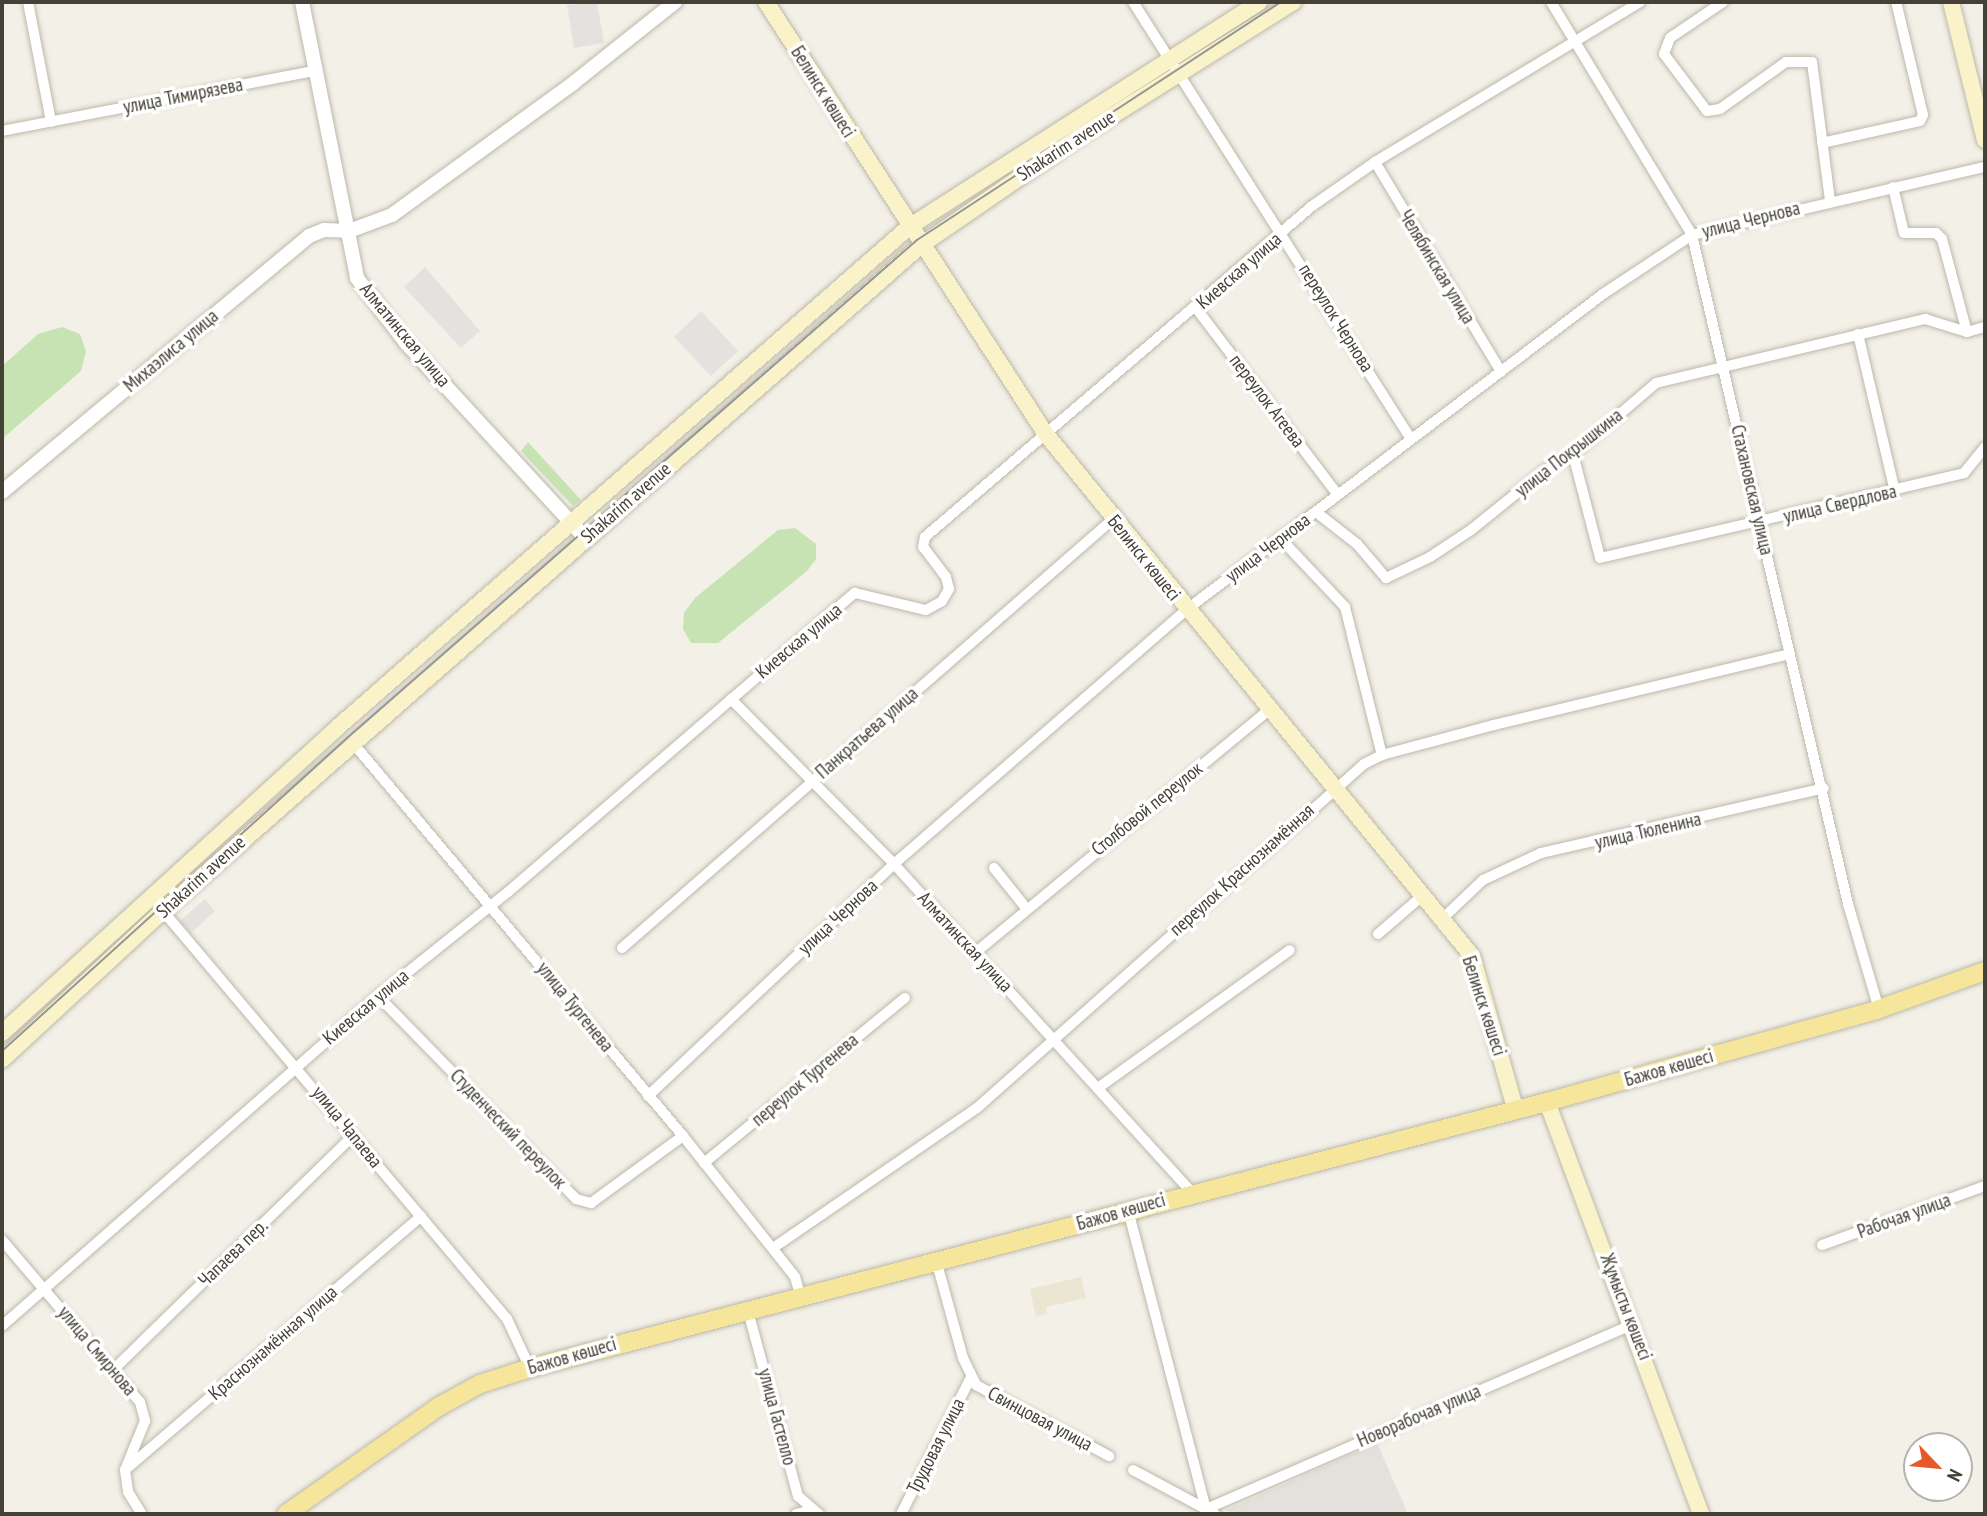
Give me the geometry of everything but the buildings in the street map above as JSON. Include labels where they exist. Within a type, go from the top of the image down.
[{"type":"main road","name":"Белинск көшесі","points":[[766,2],[920,246],[1045,433],[1268,711],[1472,957],[1515,1108]]},
{"type":"main road","name":"Shakarim avenue","points":[[2,1033],[149,896],[338,727],[909,227],[1259,2]]},
{"type":"main road","name":"Shakarim avenue","points":[[2,1060],[163,911],[920,246],[1180,73],[1294,2]]},
{"type":"main road","points":[[1951,2],[1985,140]]},
{"type":"main road","name":"улица Тургенева","points":[[338,727],[353,743]]},
{"type":"main road","name":"улица Чапаева","points":[[149,896],[163,911]]},
{"type":"main road","name":"Бажов көшесі","points":[[286,1514],[438,1407],[480,1384],[530,1367],[1191,1192],[1547,1102],[1879,1009],[1985,971]]},
{"type":"main road","name":"Жұмысты көшесі","points":[[1547,1102],[1633,1324],[1701,1514]]},
{"type":"street","points":[[28,2],[51,122]]},
{"type":"street","name":"Алматинская улица","points":[[302,2],[357,278],[371,299],[586,539]]},
{"type":"street","name":"Михаэлиса улица","points":[[2,492],[309,236],[324,230],[349,231],[393,215],[572,84],[674,2]]},
{"type":"street","name":"переулок Чернова","points":[[1133,2],[1283,232],[1411,439]]},
{"type":"street","name":"Стахановская улица","points":[[1551,2],[1692,235],[1824,788],[1848,904],[1879,1009]]},
{"type":"street","name":"Киевская улица","points":[[2,1326],[378,996],[491,904],[855,593],[926,610],[942,601],[949,589],[946,577],[923,547],[925,537],[1283,232],[1375,162],[1640,2]]},
{"type":"street","points":[[1723,2],[1670,38],[1664,54],[1707,111],[1720,110],[1786,62],[1812,62],[1830,200]]},
{"type":"street","points":[[1822,143],[1920,121],[1923,114],[1896,2]]},
{"type":"street","name":"улица Тимирязева","points":[[2,131],[315,71]]},
{"type":"street","name":"Челябинская улица","points":[[1375,162],[1501,372]]},
{"type":"street","name":"улица Чернова","points":[[648,1096],[894,864],[1186,610],[1602,294],[1692,235],[1830,200],[1985,167]]},
{"type":"street","points":[[1893,187],[1904,233],[1936,233],[1942,239],[1966,332],[1985,327]]},
{"type":"street","name":"переулок Агеева","points":[[1196,308],[1337,494]]},
{"type":"street","name":"улица Покрышкина","points":[[1316,512],[1357,544],[1386,578],[1430,557],[1544,471],[1573,454],[1656,383],[1925,319],[1966,332]]},
{"type":"street","points":[[1858,334],[1895,492]]},
{"type":"street","name":"улица Свердлова","points":[[1573,454],[1600,558],[1964,474],[1985,447]]},
{"type":"street","name":"Панкратьева улица","points":[[622,948],[1113,519]]},
{"type":"street","points":[[1280,538],[1345,607],[1382,755]]},
{"type":"street","name":"переулок Краснознамённая","points":[[773,1248],[977,1108],[1332,788],[1382,755],[1790,654]]},
{"type":"street","name":"Алматинская улица","points":[[732,699],[894,864],[1191,1192]]},
{"type":"street","name":"Столбовой переулок","points":[[975,953],[1026,908],[1268,711]]},
{"type":"street","name":"улица Тургенева","points":[[353,743],[491,904],[683,1136],[795,1277],[800,1295]]},
{"type":"street","name":"улица Тюленина","points":[[1441,920],[1480,886],[1511,864],[1541,853],[1824,788]]},
{"type":"street","points":[[994,868],[1026,908]]},
{"type":"street","points":[[1378,934],[1421,897]]},
{"type":"street","name":"улица Чапаева","points":[[163,911],[297,1066],[508,1320],[530,1367]]},
{"type":"street","points":[[1098,1088],[1290,950]]},
{"type":"street","name":"Студенческий переулок","points":[[378,996],[576,1199],[591,1203],[683,1136]]},
{"type":"street","name":"переулок Тургенева","points":[[704,1163],[905,998]]},
{"type":"street","name":"Чапаева пер.","points":[[114,1369],[353,1136]]},
{"type":"street","name":"Рабочая улица","points":[[1822,1245],[1985,1186]]},
{"type":"street","points":[[1128,1210],[1208,1513]]},
{"type":"street","name":"Краснознамённая улица","points":[[125,1470],[421,1216]]},
{"type":"street","name":"улица Смирнова","points":[[2,1240],[140,1402],[145,1421],[125,1470]]},
{"type":"street","name":"Свинцовая улица","points":[[936,1260],[971,1377],[976,1385],[1109,1456]]},
{"type":"street","name":"улица Гастелло","points":[[748,1311],[798,1496],[815,1512]]},
{"type":"street","name":"Новорабочая улица","points":[[1208,1513],[1633,1324]]},
{"type":"street","name":"Трудовая улица","points":[[901,1514],[971,1377]]},
{"type":"street","points":[[125,1470],[128,1492],[142,1514]]},
{"type":"street","points":[[1133,1470],[1208,1513]]},
{"type":"street","points":[[796,1514],[815,1512]]},
{"type":"shaded area","points":[[597,2],[604,43],[574,48],[567,5]]},
{"type":"shaded area","points":[[425,267],[480,331],[461,348],[404,287]]},
{"type":"shaded area","points":[[701,311],[738,351],[711,376],[674,337]]},
{"type":"shaded area","points":[[205,899],[215,911],[191,933],[180,921]]},
{"type":"shaded area","points":[[1081,1277],[1086,1298],[1046,1307],[1047,1314],[1036,1317],[1030,1289]]},
{"type":"shaded area","points":[[1377,1443],[1408,1514],[1233,1514],[1226,1510]]},
{"type":"green space","points":[[62,327],[80,334],[86,351],[81,371],[2,439],[2,366],[38,334]]},
{"type":"green space","points":[[528,442],[581,500],[573,506],[521,451]]},
{"type":"green space","points":[[795,528],[816,544],[816,559],[807,571],[718,643],[691,643],[683,629],[684,613],[695,598],[778,530]]},
{"type":"tram line","points":[[2,1051],[354,732],[917,240],[1281,2]]}]
